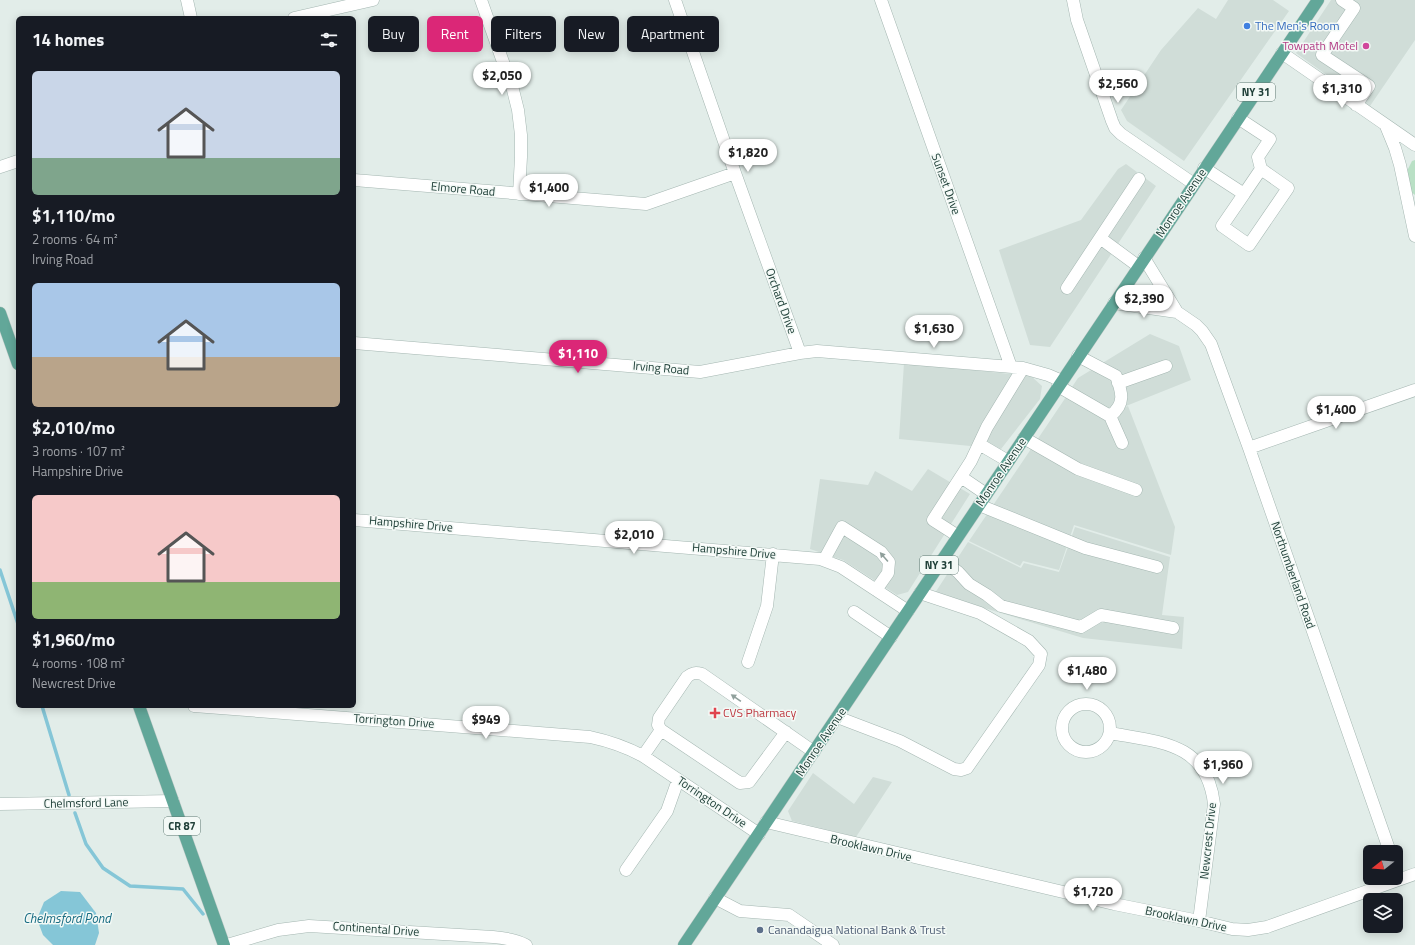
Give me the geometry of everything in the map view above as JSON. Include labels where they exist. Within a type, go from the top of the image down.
[{"type":"main road","name":"Monroe Avenue","points":[[684,945],[1318,0]]},
{"type":"main road","points":[[0,313],[16,357]]},
{"type":"main road","name":"CR 87","points":[[140,708],[225,945]]},
{"type":"street","points":[[187,0],[191,16]]},
{"type":"street","points":[[303,16],[373,0]]},
{"type":"street","points":[[481,0],[513,90],[518,110],[521,135],[519,194]]},
{"type":"street","name":"Orchard Drive","points":[[675,0],[800,353]]},
{"type":"street","name":"Sunset Drive","points":[[881,0],[1017,368]]},
{"type":"street","points":[[1074,0],[1077,20],[1106,107],[1115,128],[1121,134],[1194,184]]},
{"type":"street","points":[[1342,0],[1354,8],[1322,55],[1369,86],[1356,105]]},
{"type":"street","points":[[1282,52],[1415,145]]},
{"type":"street","points":[[1238,118],[1270,139],[1258,157],[1261,169],[1288,188],[1250,245],[1222,226],[1261,169]]},
{"type":"street","points":[[1386,126],[1397,154],[1412,212],[1415,236]]},
{"type":"street","points":[[0,167],[16,162]]},
{"type":"street","points":[[1204,168],[1244,194]]},
{"type":"street","name":"Elmore Road","points":[[356,180],[646,204],[735,173]]},
{"type":"street","points":[[1067,288],[1139,178]]},
{"type":"street","points":[[1100,238],[1141,262]]},
{"type":"street","name":"Northumberland Road","points":[[1141,262],[1177,312],[1196,325],[1211,344],[1249,448],[1388,845]]},
{"type":"street","name":"Northumberland Road","points":[[1114,303],[1177,312]]},
{"type":"street","name":"Irving Road","points":[[356,343],[700,372],[800,353]]},
{"type":"street","points":[[800,353],[817,351],[1017,368],[1048,375],[1110,416],[1122,443]]},
{"type":"street","points":[[1078,356],[1116,376],[1122,392],[1122,399],[1116,412],[1110,416]]},
{"type":"street","points":[[1118,383],[1166,366]]},
{"type":"street","points":[[958,536],[933,520],[971,461],[1017,368]]},
{"type":"street","points":[[1249,448],[1415,390]]},
{"type":"street","points":[[1024,438],[1078,469],[1136,490]]},
{"type":"street","points":[[979,444],[1008,461]]},
{"type":"street","points":[[961,477],[986,494]]},
{"type":"street","points":[[979,505],[1085,548],[1157,566]]},
{"type":"street","name":"Hampshire Drive","points":[[356,520],[808,557],[824,560],[841,567],[908,611]]},
{"type":"street","points":[[824,560],[842,527],[881,552],[889,562],[888,573],[876,590]]},
{"type":"street","points":[[748,662],[767,606],[772,554]]},
{"type":"street","points":[[942,560],[958,572],[969,584],[1001,606],[1081,627],[1101,615],[1173,628]]},
{"type":"street","points":[[837,717],[900,741],[954,770],[961,770],[967,768],[1039,665],[1041,654],[1029,640],[980,613],[920,593]]},
{"type":"street","points":[[854,612],[891,637]]},
{"type":"street","points":[[786,732],[749,782],[745,784],[740,783],[661,730],[658,725],[659,718],[687,678],[696,672],[702,674],[786,732],[814,752]]},
{"type":"street","points":[[1083,703],[1098,706],[1104,711],[1108,718],[1110,733],[1106,741],[1093,751],[1085,752],[1077,750],[1067,743],[1062,732],[1064,716],[1076,705],[1083,703]]},
{"type":"street","name":"Torrington Drive","points":[[220,708],[590,737],[612,742],[643,756],[759,834]]},
{"type":"street","points":[[643,756],[661,730]]},
{"type":"street","name":"Newcrest Drive","points":[[1110,733],[1173,746],[1191,756],[1200,765],[1207,776],[1212,789],[1214,804],[1199,921]]},
{"type":"street","points":[[626,870],[668,811],[678,780]]},
{"type":"street","name":"Chelmsford Lane","points":[[0,804],[173,801]]},
{"type":"street","name":"Brooklawn Drive","points":[[766,822],[1098,901],[1232,929],[1248,930],[1267,927],[1373,885]]},
{"type":"street","name":"Brooklawn Drive","points":[[1403,875],[1415,874]]},
{"type":"street","points":[[715,898],[740,911],[789,915],[833,945]]},
{"type":"street","name":"Continental Drive","points":[[225,945],[278,930],[309,926],[506,938],[526,945]]},
{"type":"shaded area","points":[[1228,0],[1273,0],[1289,11],[1184,161],[1127,121],[1121,110],[1161,50],[1198,8],[1216,19]]},
{"type":"shaded area","points":[[1331,0],[1415,0],[1415,40],[1370,106],[1296,53]]},
{"type":"shaded area","points":[[1126,164],[1156,186],[1050,347],[1030,345],[999,250],[1081,220],[1118,169]]},
{"type":"shaded area","points":[[1150,334],[1179,346],[1191,380],[1101,416],[1066,396],[1078,378]]},
{"type":"shaded area","points":[[904,363],[1031,376],[1042,386],[1040,399],[1001,449],[899,439]]},
{"type":"shaded area","points":[[1066,397],[1101,416],[1128,406],[1175,527],[1171,555],[1074,525],[1059,570],[1023,561],[1020,566],[969,541]]},
{"type":"shaded area","points":[[928,469],[970,494],[908,592],[897,595],[843,560],[810,549],[820,479],[868,485],[875,471],[912,491]]},
{"type":"shaded area","points":[[1075,527],[1170,557],[1162,615],[1184,617],[1182,649],[1083,638],[935,593],[968,542],[1021,568],[1024,563],[1059,572]]},
{"type":"shaded area","points":[[813,773],[854,804],[873,777],[892,782],[856,837],[792,821],[788,811]]},
{"type":"green space","points":[[1415,160],[1415,195],[1410,191],[1407,171],[1412,161]]},
{"type":"water","name":"Chelmsford Pond","points":[[61,891],[80,892],[96,913],[99,933],[95,945],[53,945],[43,935],[37,919],[44,902]]},
{"type":"waterway","points":[[0,570],[16,618]]},
{"type":"waterway","points":[[43,708],[69,795]]},
{"type":"waterway","points":[[75,813],[86,844],[103,868],[130,886],[183,889],[203,914]]},
{"type":"place","name":"The Men's Room","points":[[1247,26]]},
{"type":"place","name":"Towpath Motel","points":[[1366,46]]},
{"type":"place","name":"CVS Pharmacy","points":[[715,713]]},
{"type":"place","name":"Canandaigua National Bank & Trust","points":[[760,930]]}]
